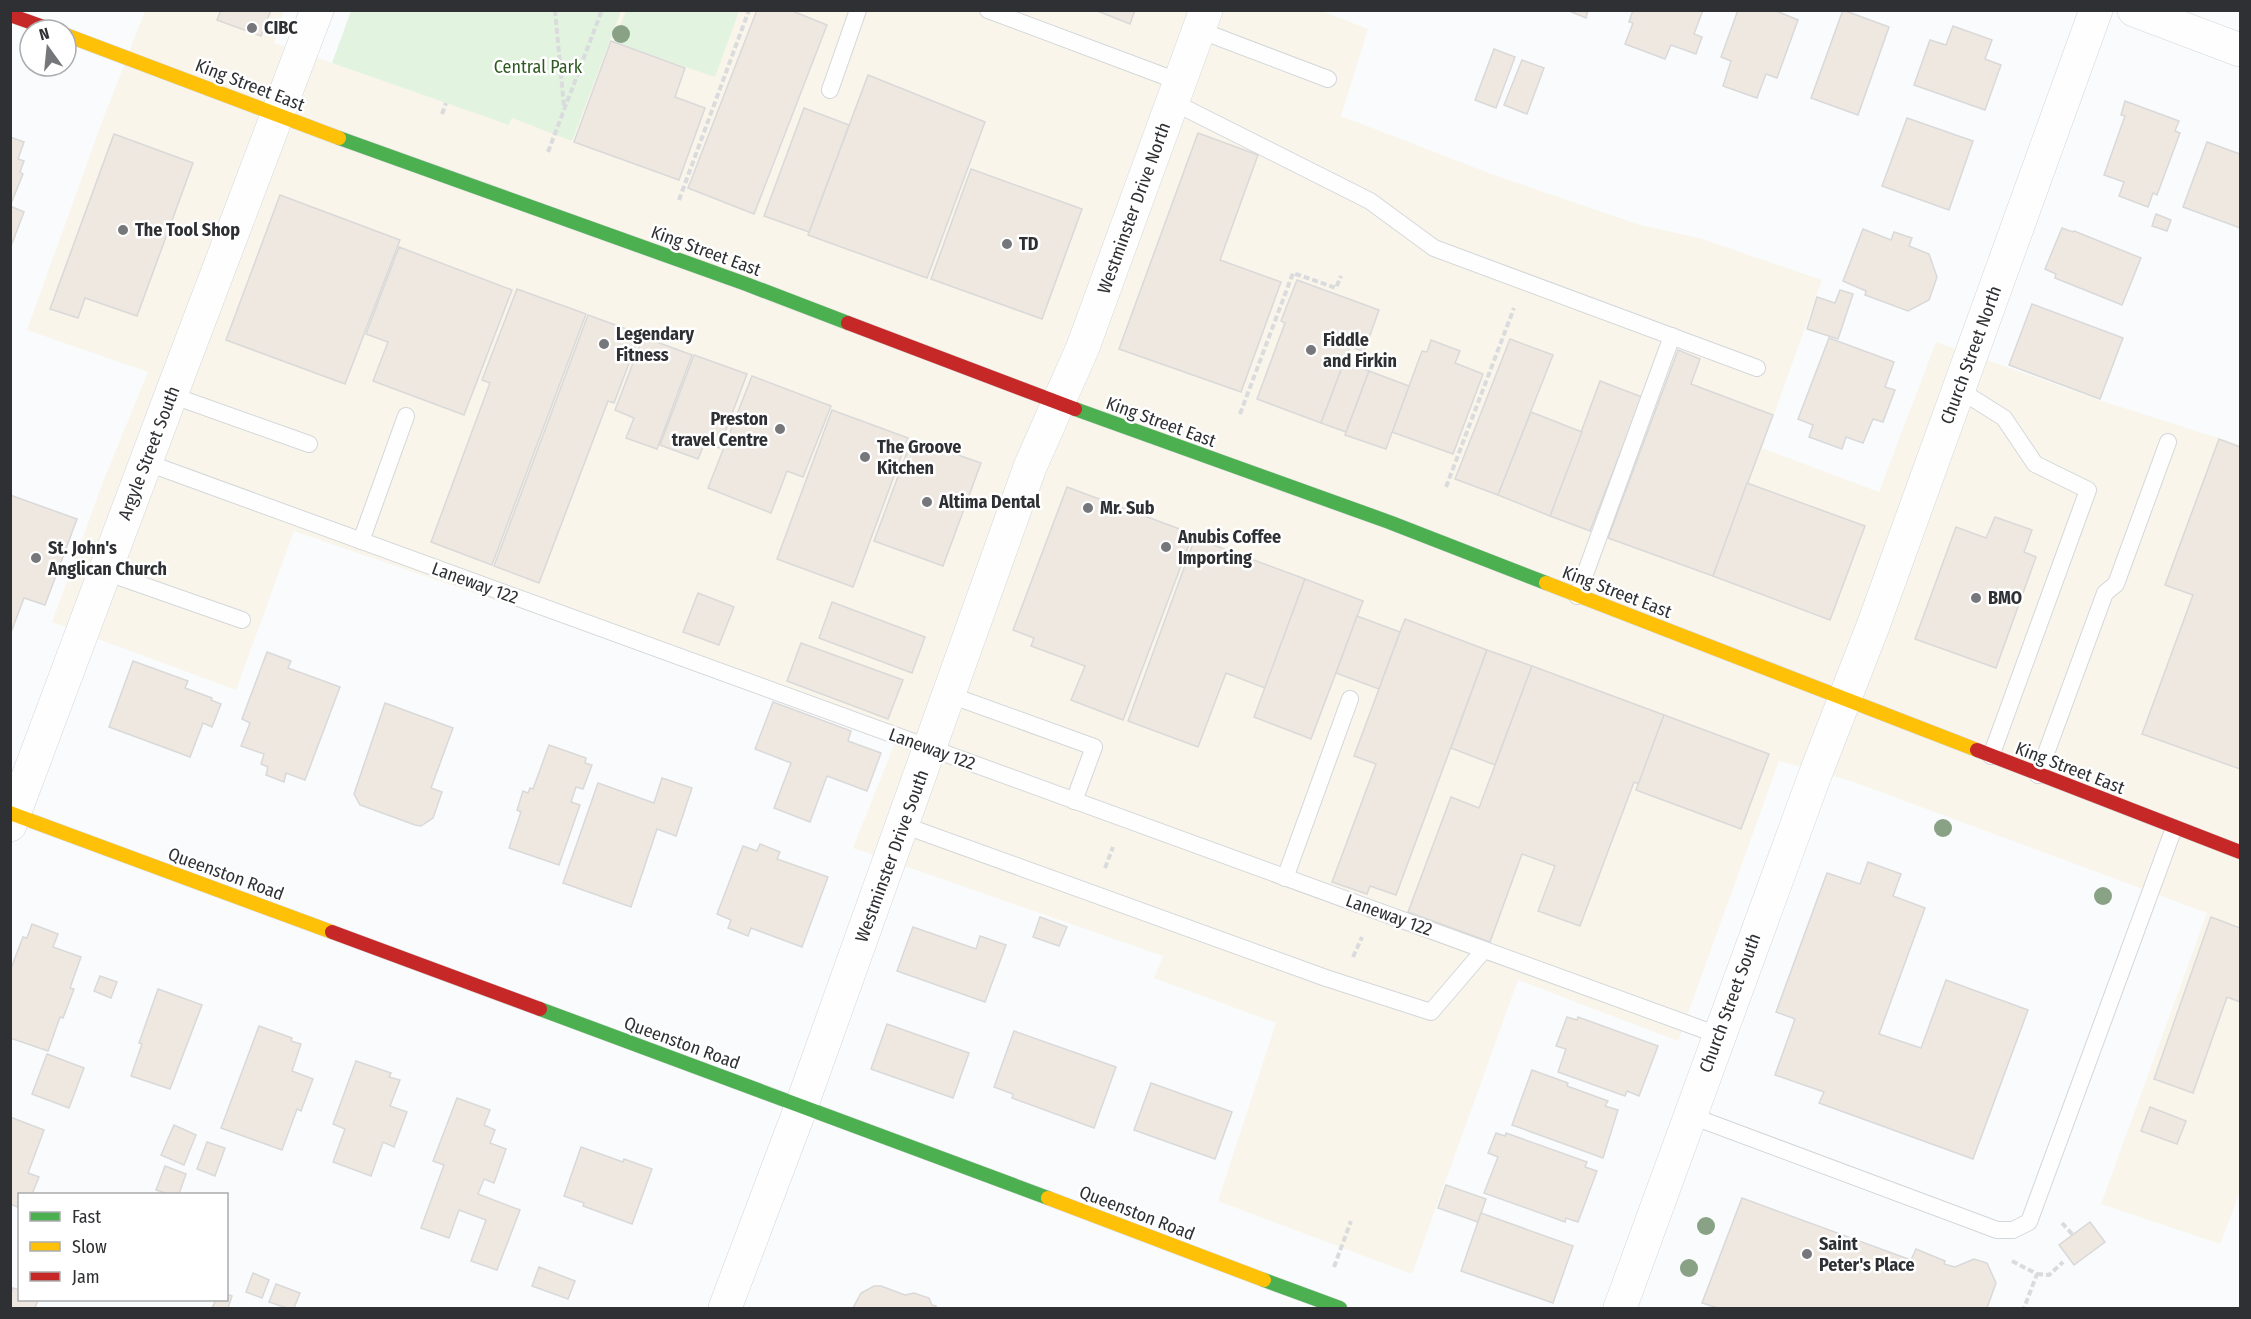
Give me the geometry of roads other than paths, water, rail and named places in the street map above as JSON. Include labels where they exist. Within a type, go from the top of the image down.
[{"type":"main road","name":"King Street East","points":[[78,40],[278,116],[746,284],[1057,403],[1389,522],[2174,828],[2241,852]]},
{"type":"main road","name":"Queenston Road","points":[[12,818],[801,1107],[1340,1308]]},
{"type":"street","name":"Argyle Street South","points":[[12,818],[317,10]]},
{"type":"street","name":"Church Street North","points":[[1845,700],[2096,10]]},
{"type":"street","points":[[2134,10],[2241,50]]},
{"type":"street","name":"Westminster Drive North","points":[[1057,403],[1083,347],[1202,20]]},
{"type":"street","name":"Westminster Drive South","points":[[725,1308],[801,1107],[931,749],[1030,467],[1057,403]]},
{"type":"street","name":"Church Street South","points":[[1620,1308],[1718,1035],[1845,700]]},
{"type":"lane","points":[[830,90],[858,10]]},
{"type":"lane","points":[[988,10],[1177,92],[1370,201],[1434,248],[1757,368]]},
{"type":"lane","points":[[1202,20],[1328,79]]},
{"type":"lane","points":[[1577,596],[1672,336]]},
{"type":"lane","points":[[1958,389],[2004,418],[2035,464],[2088,490],[1991,756]]},
{"type":"lane","points":[[171,395],[309,444]]},
{"type":"lane","points":[[361,541],[406,416]]},
{"type":"lane","points":[[2038,775],[2105,593],[2116,584],[2168,442]]},
{"type":"lane","name":"Laneway 122","points":[[146,462],[1718,1035]]},
{"type":"lane","points":[[105,572],[242,620]]},
{"type":"lane","points":[[950,695],[1094,747],[1074,801]]},
{"type":"lane","points":[[1285,878],[1350,699]]},
{"type":"lane","points":[[903,825],[1340,982],[1431,1012],[1484,950]]},
{"type":"lane","points":[[1689,1116],[1997,1230],[2013,1230],[2029,1222],[2174,828]]},
{"type":"place","name":"CIBC","points":[[252,28]]},
{"type":"place","name":"The Tool Shop","points":[[123,230]]},
{"type":"place","name":"TD","points":[[1007,244]]},
{"type":"place","name":"Legendary Fitness","points":[[604,344]]},
{"type":"place","name":"Fiddle and Firkin","points":[[1311,350]]},
{"type":"place","name":"Preston travel Centre","points":[[780,429]]},
{"type":"place","name":"The Groove Kitchen","points":[[865,457]]},
{"type":"place","name":"Altima Dental","points":[[927,502]]},
{"type":"place","name":"Mr. Sub","points":[[1088,508]]},
{"type":"place","name":"Anubis Coffee Importing","points":[[1166,547]]},
{"type":"place","name":"St. John's Anglican Church","points":[[36,558]]},
{"type":"place","name":"BMO","points":[[1976,598]]},
{"type":"place","name":"Saint Peter's Place","points":[[1807,1254]]},
{"type":"park label","name":"Central Park","points":[[538,67]]}]
